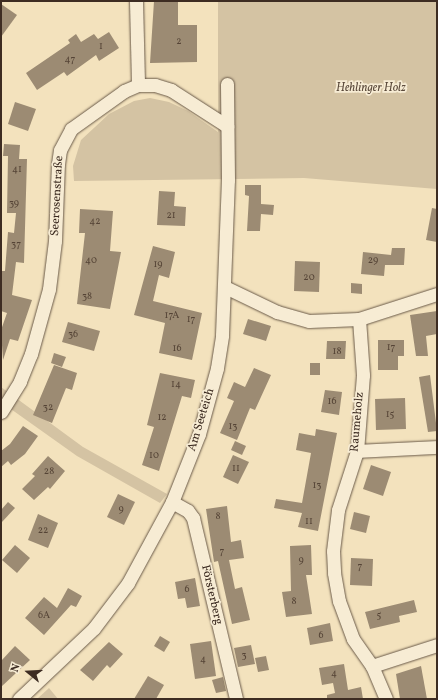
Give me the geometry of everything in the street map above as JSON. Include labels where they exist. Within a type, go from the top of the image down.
[{"type":"street","points":[[136,1],[138,85]]},
{"type":"street","name":"Am Seeteich","points":[[19,699],[94,628],[128,583],[172,502],[187,467],[210,397],[222,335],[225,288],[227,84]]},
{"type":"street","name":"Seerosenstraße","points":[[1,412],[20,381],[31,354],[49,289],[56,241],[58,164],[65,138],[81,119],[124,91],[138,85],[155,85],[171,90],[227,126]]},
{"type":"street","points":[[225,288],[294,318],[309,321],[359,318],[437,294]]},
{"type":"street","name":"Raumeholz","points":[[359,318],[363,375],[357,451],[338,510],[333,551],[334,573],[339,601],[353,639],[372,666],[386,699]]},
{"type":"street","points":[[357,451],[437,447]]},
{"type":"street","name":"Försterberg","points":[[172,502],[188,511],[193,518],[236,699]]},
{"type":"street","points":[[372,666],[437,645]]},
{"type":"green space","name":"Hehlinger Holz","points":[[218,1],[437,1],[437,189],[304,178],[74,181],[73,166],[81,140],[109,114],[134,101],[150,98],[169,102],[188,111],[218,132]]},
{"type":"green space","points":[[1,387],[83,447],[167,494],[160,503],[77,456],[1,402]]},
{"type":"green space","points":[[49,688],[58,699],[37,699]]},
{"type":"building","points":[[154,1],[178,1],[178,25],[197,25],[197,62],[150,63]]},
{"type":"building","points":[[1,4],[17,15],[1,37]]},
{"type":"building","points":[[109,32],[119,48],[99,61],[96,55],[67,76],[64,72],[37,90],[26,73],[70,43],[68,40],[76,34],[81,42],[94,34],[98,39]]},
{"type":"building","points":[[15,102],[36,109],[28,131],[8,124]]},
{"type":"building","points":[[4,144],[20,145],[19,159],[27,159],[24,263],[16,262],[12,295],[32,300],[18,341],[10,339],[3,360],[1,330],[7,313],[1,311],[1,271],[5,271],[8,232],[14,233],[16,213],[7,213],[8,156],[3,156]]},
{"type":"building","points":[[245,185],[261,185],[261,204],[274,205],[273,215],[261,214],[260,231],[247,231],[249,196],[245,195]]},
{"type":"building","points":[[159,191],[175,192],[174,206],[186,207],[185,226],[157,225]]},
{"type":"building","points":[[432,208],[437,209],[437,242],[426,240]]},
{"type":"building","points":[[80,209],[113,211],[110,251],[121,252],[110,309],[77,304],[85,233],[79,233]]},
{"type":"building","points":[[153,246],[175,252],[169,278],[159,275],[153,301],[202,313],[192,360],[159,353],[165,323],[134,315]]},
{"type":"building","points":[[392,248],[405,248],[404,265],[385,265],[384,276],[361,274],[363,252],[391,255]]},
{"type":"building","points":[[295,261],[320,262],[319,292],[294,291]]},
{"type":"building","points":[[351,283],[362,284],[362,294],[351,293]]},
{"type":"building","points":[[437,311],[437,334],[426,336],[428,356],[416,356],[410,315]]},
{"type":"building","points":[[248,319],[271,326],[266,341],[243,334]]},
{"type":"building","points":[[68,322],[100,331],[94,351],[62,342]]},
{"type":"building","points":[[378,340],[404,340],[404,356],[398,356],[398,370],[378,370]]},
{"type":"building","points":[[327,341],[346,341],[345,359],[326,359]]},
{"type":"building","points":[[54,353],[66,357],[62,367],[51,363]]},
{"type":"building","points":[[310,363],[320,363],[320,375],[310,375]]},
{"type":"building","points":[[54,365],[77,373],[72,390],[66,388],[52,423],[33,415]]},
{"type":"building","points":[[254,368],[271,375],[255,410],[250,408],[237,440],[220,433],[234,401],[227,398],[234,382],[245,387]]},
{"type":"building","points":[[160,373],[195,380],[191,398],[182,396],[159,471],[142,465],[154,427],[147,425]]},
{"type":"building","points":[[430,375],[437,431],[428,432],[419,377]]},
{"type":"building","points":[[325,390],[342,392],[339,415],[321,412]]},
{"type":"building","points":[[405,398],[406,429],[376,430],[375,399]]},
{"type":"building","points":[[23,426],[38,436],[25,454],[11,465],[8,461],[1,467],[1,451],[10,444]]},
{"type":"building","points":[[316,429],[337,433],[318,531],[298,527],[302,513],[274,508],[276,499],[302,503],[311,453],[296,450],[299,433],[315,436]]},
{"type":"building","points":[[235,441],[246,446],[242,455],[231,450]]},
{"type":"building","points":[[233,455],[249,462],[238,484],[223,477]]},
{"type":"building","points":[[48,456],[65,471],[50,489],[48,487],[34,500],[22,489],[35,476],[32,474]]},
{"type":"building","points":[[371,465],[391,472],[383,496],[363,489]]},
{"type":"building","points":[[118,494],[135,502],[124,525],[107,517]]},
{"type":"building","points":[[8,502],[15,508],[1,523],[1,510]]},
{"type":"building","points":[[227,506],[231,542],[241,540],[244,558],[229,560],[235,589],[242,587],[250,620],[232,624],[218,561],[214,562],[206,509]]},
{"type":"building","points":[[354,512],[370,516],[366,533],[350,529]]},
{"type":"building","points":[[38,514],[58,523],[48,548],[28,540]]},
{"type":"building","points":[[15,545],[30,558],[17,573],[2,560]]},
{"type":"building","points":[[311,545],[312,575],[306,575],[312,614],[286,617],[282,592],[291,591],[290,546]]},
{"type":"building","points":[[351,558],[373,559],[372,586],[350,585]]},
{"type":"building","points":[[195,578],[200,606],[187,608],[185,598],[178,599],[175,582]]},
{"type":"building","points":[[68,588],[82,596],[76,607],[71,605],[44,635],[25,618],[44,597],[57,608]]},
{"type":"building","points":[[414,600],[417,612],[399,616],[400,622],[370,629],[365,612]]},
{"type":"building","points":[[330,623],[333,641],[310,645],[307,628]]},
{"type":"building","points":[[160,636],[170,642],[164,652],[154,646]]},
{"type":"building","points":[[211,641],[216,676],[195,679],[190,644]]},
{"type":"building","points":[[109,642],[123,654],[110,668],[107,665],[93,681],[80,670]]},
{"type":"building","points":[[251,645],[255,664],[238,667],[234,648]]},
{"type":"building","points":[[15,646],[30,660],[1,687],[1,661]]},
{"type":"building","points":[[266,656],[269,670],[258,672],[255,658]]},
{"type":"building","points":[[344,664],[348,690],[361,687],[363,699],[327,699],[327,695],[335,693],[333,683],[322,685],[319,668]]},
{"type":"building","points":[[421,666],[427,699],[400,699],[396,674]]},
{"type":"building","points":[[148,676],[164,685],[156,699],[134,699]]},
{"type":"building","points":[[223,677],[226,691],[216,693],[212,680]]}]
